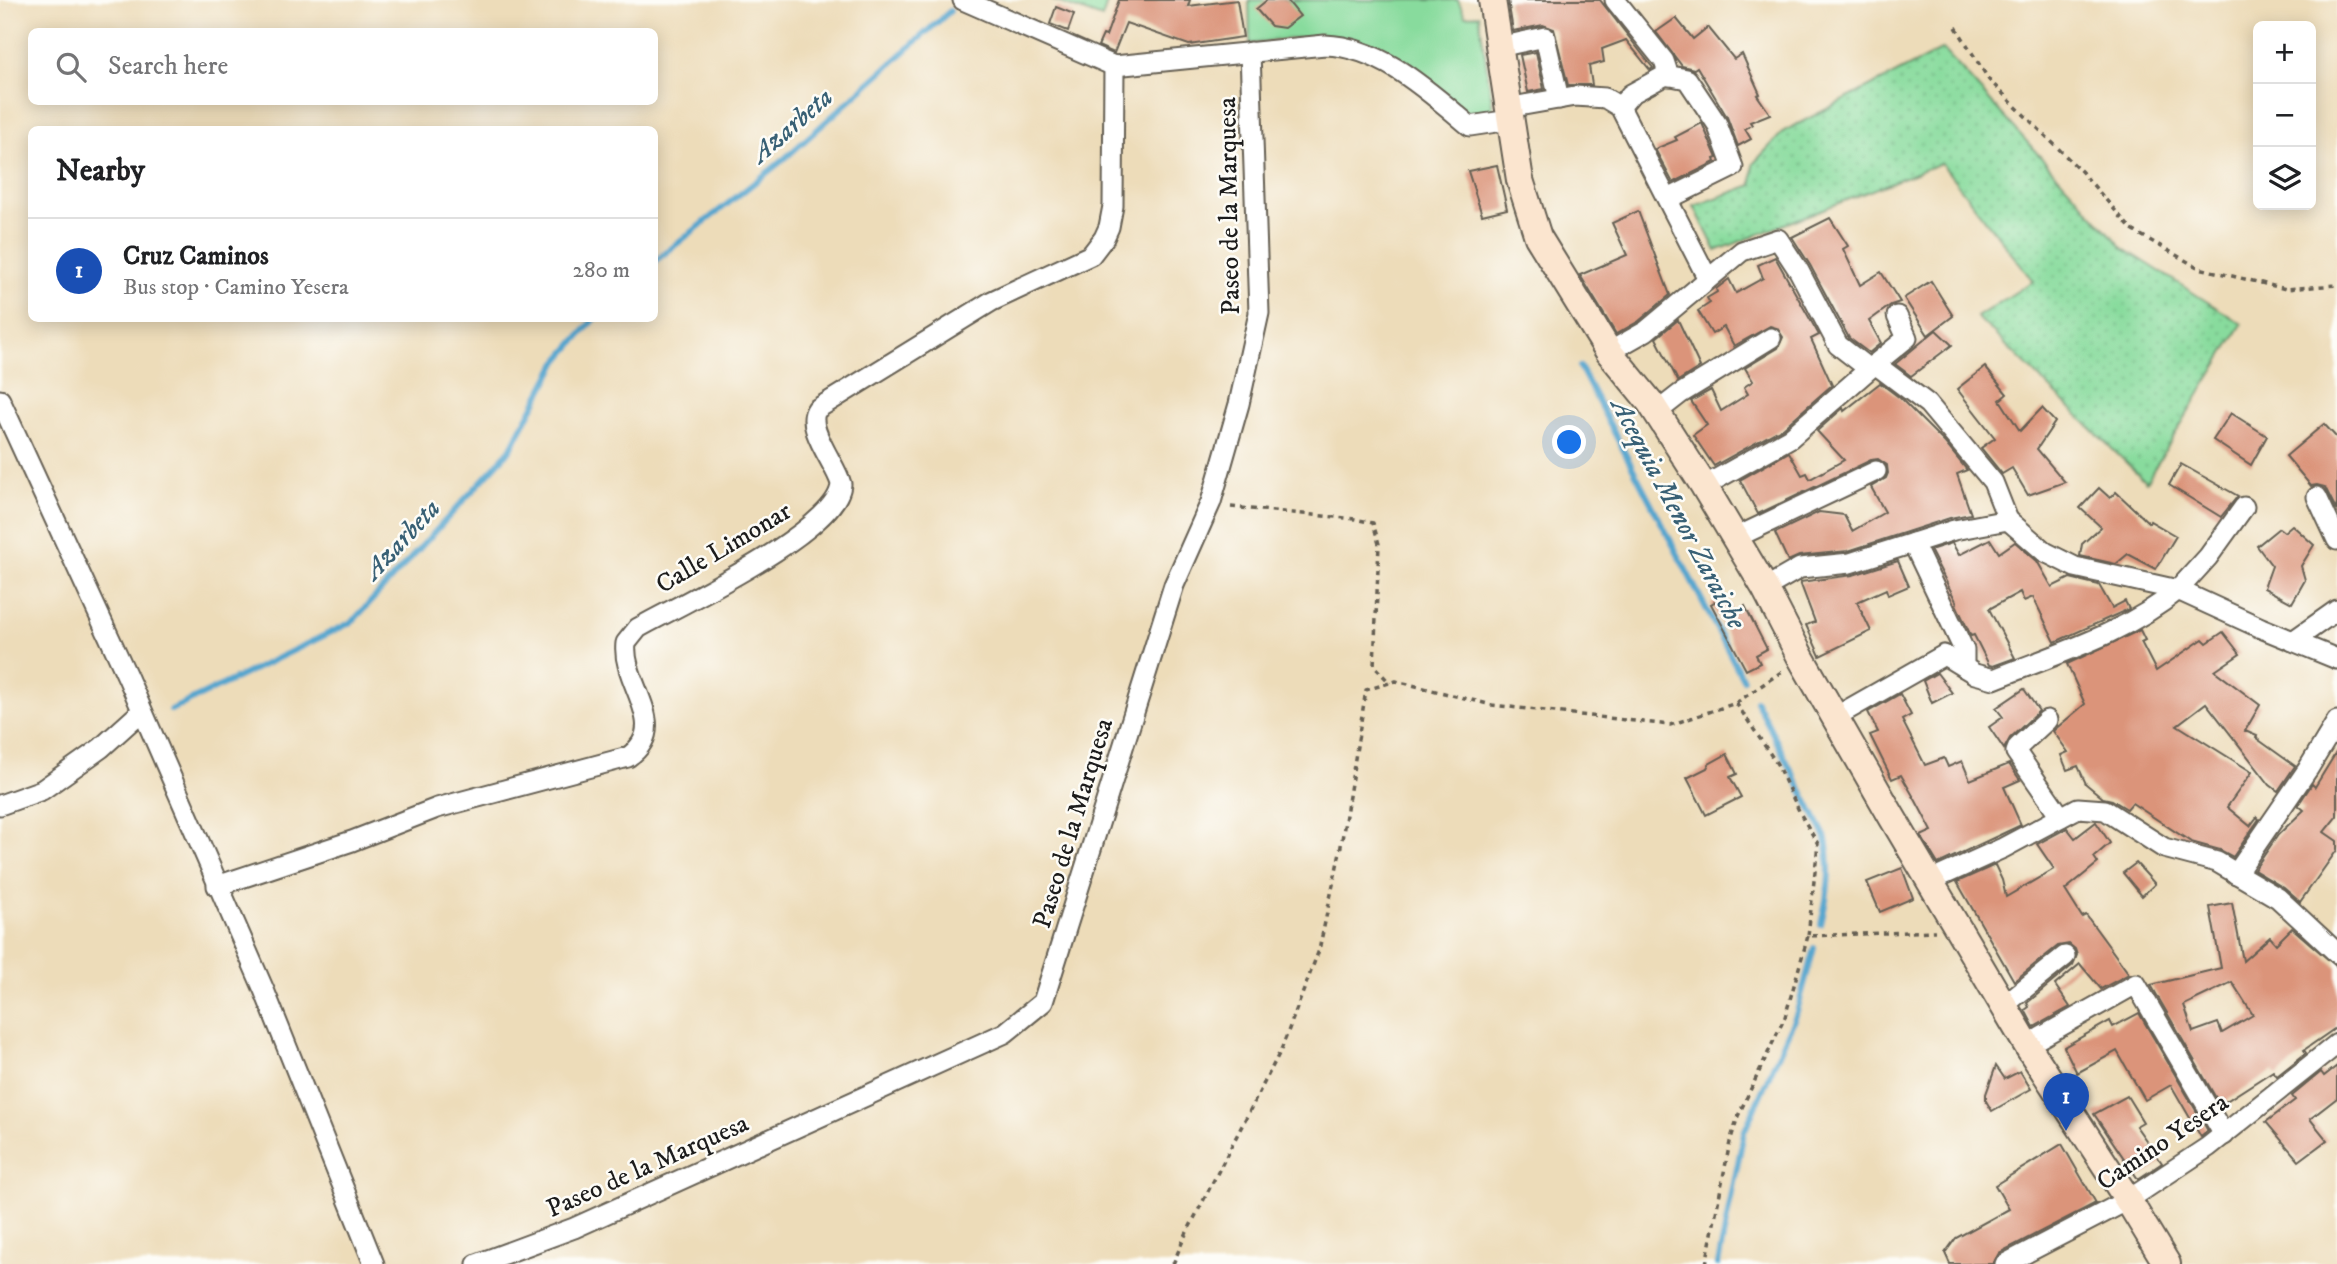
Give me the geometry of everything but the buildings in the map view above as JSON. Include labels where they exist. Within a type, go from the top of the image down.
[{"type":"main road","points":[[1492,0],[1520,180],[1538,237],[1609,352],[1657,412],[1704,486],[2026,1045],[2167,1264]]},
{"type":"street","points":[[963,0],[1114,66],[1325,45],[1355,48],[1402,74],[1470,126],[1559,99],[1574,96],[1605,98],[1620,107],[1708,279]]},
{"type":"street","points":[[1615,0],[1664,61],[1670,76]]},
{"type":"street","points":[[1499,47],[1545,37],[1559,99]]},
{"type":"street","name":"Paseo de la Marquesa","points":[[477,1264],[574,1228],[1004,1033],[1043,1002],[1174,586],[1212,502],[1239,404],[1259,313],[1250,52]]},
{"type":"street","name":"Calle Limonar","points":[[217,886],[352,841],[437,808],[628,757],[637,750],[646,740],[648,726],[627,661],[626,643],[638,628],[797,538],[831,507],[840,492],[841,484],[814,426],[813,414],[992,301],[1081,261],[1098,249],[1110,227],[1113,206],[1114,66]]},
{"type":"street","points":[[1620,107],[1631,94],[1666,75],[1686,79],[1717,124],[1733,167],[1668,199]]},
{"type":"street","points":[[1609,352],[1646,331],[1742,251],[1778,239],[1799,271],[1838,345],[1928,404],[1993,482],[2008,520],[2045,552],[2075,567],[2178,590],[2337,659]]},
{"type":"street","points":[[1704,486],[1790,438],[1907,338],[1897,316]]},
{"type":"street","points":[[1657,412],[1679,394],[1771,338]]},
{"type":"street","points":[[0,400],[142,711],[264,990],[374,1264]]},
{"type":"street","points":[[1735,538],[1876,471]]},
{"type":"street","points":[[2317,497],[2337,540]]},
{"type":"street","points":[[1835,717],[1944,655],[1975,674],[1994,679],[2106,634],[2155,609],[2178,590],[2208,557],[2244,508]]},
{"type":"street","points":[[1765,588],[1800,568],[1850,563],[1954,530],[2008,520]]},
{"type":"street","points":[[1913,543],[1964,650],[1964,667]]},
{"type":"street","points":[[2293,641],[2337,611]]},
{"type":"street","points":[[0,805],[41,789],[102,748],[142,711]]},
{"type":"street","points":[[2047,720],[2016,752],[2061,817]]},
{"type":"street","points":[[2236,874],[2308,769],[2337,721]]},
{"type":"street","points":[[1930,881],[2003,848],[2078,808],[2105,810],[2164,848],[2217,862],[2278,898],[2337,953]]},
{"type":"street","points":[[2003,1006],[2064,956]]},
{"type":"street","points":[[2026,1045],[2136,984],[2224,1135]]},
{"type":"street","name":"Camino Yesera","points":[[2005,1264],[2128,1200],[2224,1135],[2337,1044]]},
{"type":"path","points":[[1956,27],[1989,80],[2081,171],[2132,230],[2199,268],[2286,289],[2337,285]]},
{"type":"path","points":[[1212,502],[1241,509],[1373,523],[1379,544],[1374,666],[1390,683]]},
{"type":"path","points":[[1173,1264],[1281,1050],[1320,950],[1340,852],[1366,690],[1396,681],[1492,705],[1670,725],[1736,703],[1801,658]]},
{"type":"path","points":[[1706,1264],[1730,1142],[1738,1116],[1785,1017],[1808,936],[1818,844],[1777,764],[1736,703]]},
{"type":"path","points":[[1808,936],[1960,931]]},
{"type":"green space","points":[[1052,0],[1108,0],[1102,18]]},
{"type":"green space","points":[[1249,0],[1458,0],[1465,16],[1479,15],[1493,110],[1471,116],[1402,62],[1363,43],[1320,36],[1250,44]]},
{"type":"green space","points":[[1943,49],[2123,248],[2242,324],[2146,482],[1977,317],[2033,281],[1941,163],[1716,251],[1694,206],[1752,185],[1753,164],[1784,131]]},
{"type":"waterway","name":"Azarbeta","points":[[658,259],[783,160],[950,11]]},
{"type":"waterway","name":"Azarbeta","points":[[171,710],[352,622],[510,450],[558,361],[592,322]]},
{"type":"waterway","name":"Acequia Menor Zaraiche","points":[[1580,367],[1743,679]]},
{"type":"waterway","name":"Acequia Menor Zaraiche","points":[[1756,701],[1826,838],[1828,881],[1821,924]]},
{"type":"waterway","name":"Acequia Menor Zaraiche","points":[[1718,1264],[1744,1132],[1796,1015],[1814,948]]},
{"type":"place","name":"Cruz Caminos","points":[[2066,1131]]}]
